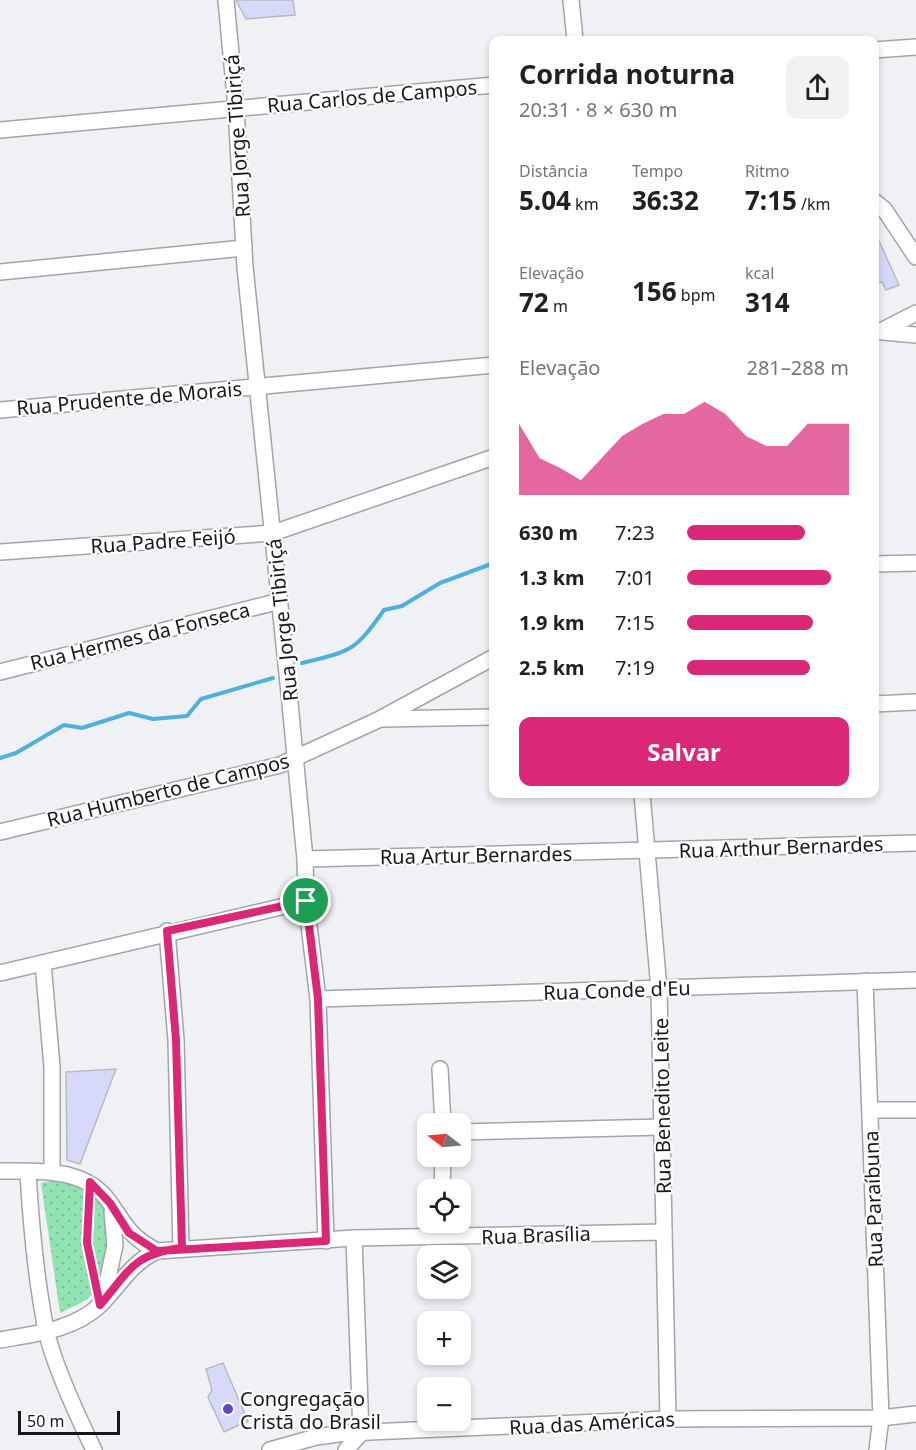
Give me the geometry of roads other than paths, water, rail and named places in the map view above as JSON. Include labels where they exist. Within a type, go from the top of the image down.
[{"type":"street","name":"Rua Jorge Tibiriçá","points":[[226,0],[236,108],[244,248],[296,759],[305,859],[306,901],[318,999],[326,1241]]},
{"type":"street","points":[[571,0],[575,36]]},
{"type":"street","points":[[879,50],[916,46]]},
{"type":"street","name":"Rua Carlos de Campos","points":[[0,129],[489,85]]},
{"type":"street","points":[[879,205],[916,255]]},
{"type":"street","points":[[0,272],[244,248]]},
{"type":"street","points":[[879,332],[916,313]]},
{"type":"street","points":[[879,333],[916,335]]},
{"type":"street","name":"Rua Prudente de Morais","points":[[0,410],[489,365]]},
{"type":"street","name":"Rua Padre Feijó","points":[[0,552],[273,533],[489,459]]},
{"type":"street","points":[[879,564],[916,563]]},
{"type":"street","name":"Rua Hermes da Fonseca","points":[[0,672],[280,601]]},
{"type":"street","name":"Rua Humberto de Campos","points":[[0,832],[296,759],[378,720],[489,660]]},
{"type":"street","points":[[879,704],[916,702]]},
{"type":"street","points":[[378,720],[489,717]]},
{"type":"street","name":"Rua Benedito Leite","points":[[642,798],[659,988],[668,1419]]},
{"type":"street","name":"Rua Arthur Bernardes","points":[[647,850],[916,843]]},
{"type":"street","name":"Rua Artur Bernardes","points":[[305,859],[647,850]]},
{"type":"street","points":[[0,973],[167,931],[306,901]]},
{"type":"street","points":[[167,931],[176,1040],[182,1248]]},
{"type":"street","points":[[44,963],[52,1067],[52,1172]]},
{"type":"street","name":"Rua Conde d'Eu","points":[[318,999],[916,980]]},
{"type":"street","name":"Rua Paraíbuna","points":[[865,981],[881,1418],[877,1450]]},
{"type":"street","points":[[440,1069],[442,1113]]},
{"type":"street","points":[[870,1110],[916,1110]]},
{"type":"street","points":[[471,1132],[663,1127]]},
{"type":"street","points":[[0,1172],[52,1172],[90,1182],[110,1203],[129,1233],[157,1251],[135,1263],[102,1302],[79,1320],[46,1331],[0,1340]]},
{"type":"street","points":[[28,1173],[29,1202],[46,1331],[77,1417],[94,1450]]},
{"type":"street","points":[[102,1302],[115,1245],[110,1203]]},
{"type":"street","name":"Rua Brasília","points":[[471,1230],[664,1232]]},
{"type":"street","name":"Rua Brasília","points":[[157,1251],[326,1241],[417,1232]]},
{"type":"street","points":[[346,1450],[361,1432],[354,1238]]},
{"type":"street","name":"Rua das Américas","points":[[270,1450],[312,1445],[361,1432],[668,1419],[881,1418],[916,1414]]},
{"type":"waterway","points":[[302,663],[342,652],[358,642],[384,610],[402,606],[440,583],[489,565]]},
{"type":"waterway","points":[[0,758],[16,753],[64,725],[82,728],[129,713],[153,719],[187,716],[201,699],[273,678]]},
{"type":"place","name":"Congregação Cristã do Brasil","points":[[228,1409]]}]
